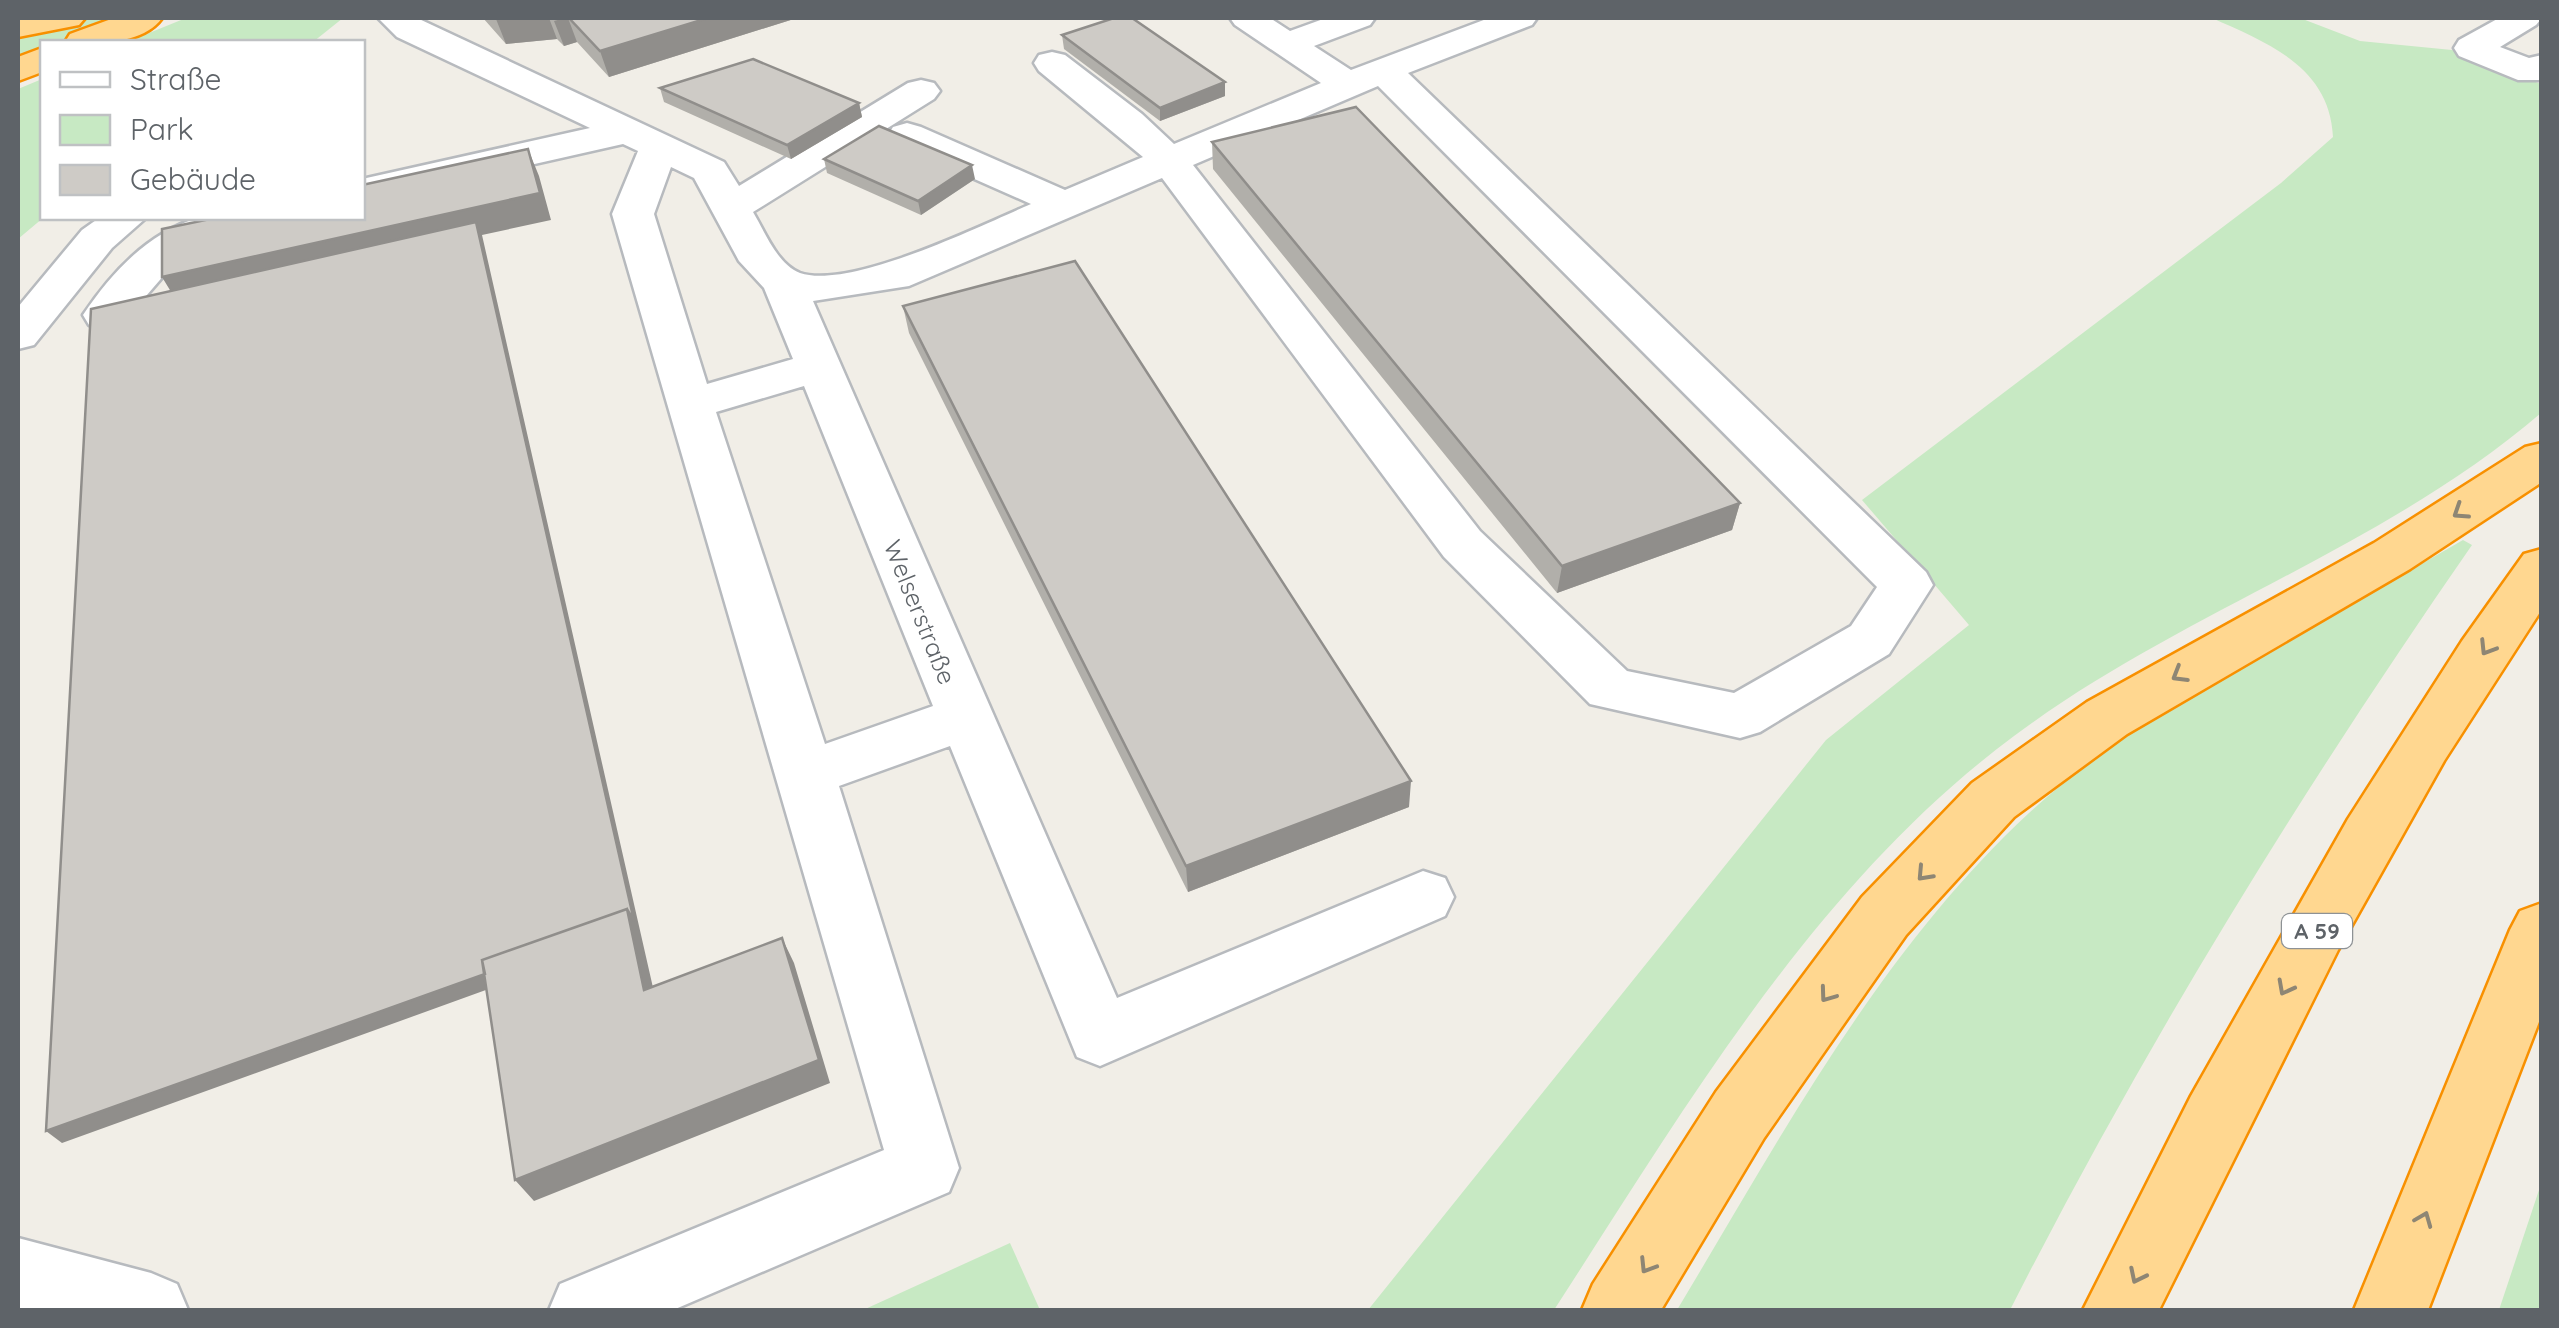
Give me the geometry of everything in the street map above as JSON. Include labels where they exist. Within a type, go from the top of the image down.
[{"type":"highway","points":[[18,26],[68,18]]},
{"type":"highway","points":[[88,40],[144,18]]},
{"type":"highway","points":[[1619,1310],[1740,1115],[1872,932],[1993,800],[2107,718],[2392,556],[2542,458]]},
{"type":"highway","name":"A 59","points":[[2120,1310],[2300,960],[2406,777],[2542,567]]},
{"type":"highway","points":[[2391,1310],[2542,930]]},
{"type":"street","points":[[1052,63],[1128,122],[1168,161],[1462,544],[1610,689],[1740,716],[1870,640],[1907,585],[1366,78],[1287,44],[1247,18]]},
{"type":"street","points":[[1287,44],[1358,18]]},
{"type":"street","points":[[784,283],[815,288],[894,277],[1366,78],[1520,18]]},
{"type":"street","points":[[2524,18],[2472,48],[2531,72],[2542,66]]},
{"type":"street","name":"Welserstraße","points":[[386,23],[410,29],[710,170],[760,261],[784,283],[1100,1036],[1422,897]]},
{"type":"street","points":[[731,208],[921,91]]},
{"type":"street","points":[[907,135],[1064,204]]},
{"type":"street","points":[[365,190],[643,138],[633,214],[924,1168],[586,1310]]},
{"type":"street","points":[[18,335],[97,239],[121,220]]},
{"type":"street","points":[[105,314],[151,258],[177,238],[237,220]]},
{"type":"street","points":[[690,404],[820,367]]},
{"type":"street","points":[[806,774],[964,718]]},
{"type":"street","points":[[18,1275],[151,1310]]},
{"type":"green space","points":[[93,18],[133,18],[74,40],[40,40],[40,54],[18,64],[18,33]]},
{"type":"green space","points":[[186,18],[343,18],[316,40],[132,40]]},
{"type":"green space","points":[[2212,18],[2300,18],[2360,41],[2452,50],[2541,84],[2541,413],[2480,461],[2416,503],[2078,692],[2014,736],[1943,795],[1877,859],[1759,1002],[1554,1310],[1368,1310],[1826,740],[1969,625],[1862,500],[2281,183],[2333,137],[2321,92],[2308,75],[2274,48]]},
{"type":"green space","points":[[40,80],[41,220],[18,239],[18,89]]},
{"type":"green space","points":[[2463,540],[2472,545],[2347,730],[2171,1016],[2010,1310],[1677,1310],[1795,1113],[1879,986],[1975,867],[2029,813],[2078,771],[2183,698]]},
{"type":"green space","points":[[2541,1184],[2541,1310],[2499,1310]]},
{"type":"green space","points":[[1010,1243],[1040,1310],[863,1310]]},
{"type":"building","points":[[569,18],[708,18],[600,51]]},
{"type":"building","points":[[1114,18],[1132,18],[1225,82],[1160,108],[1062,35]]},
{"type":"building","points":[[753,59],[859,103],[787,145],[660,88]]},
{"type":"building","points":[[1356,107],[1740,503],[1562,566],[1212,142]]},
{"type":"building","points":[[879,126],[972,165],[918,201],[824,159]]},
{"type":"building","points":[[528,149],[540,193],[162,277],[162,229],[205,220],[365,220],[365,184]]},
{"type":"building","points":[[476,222],[634,921],[627,909],[482,960],[485,974],[46,1131],[91,309]]},
{"type":"building","points":[[1075,261],[1411,781],[1186,866],[903,306]]},
{"type":"building","points":[[627,909],[644,990],[782,938],[819,1060],[515,1180],[482,960]]}]
